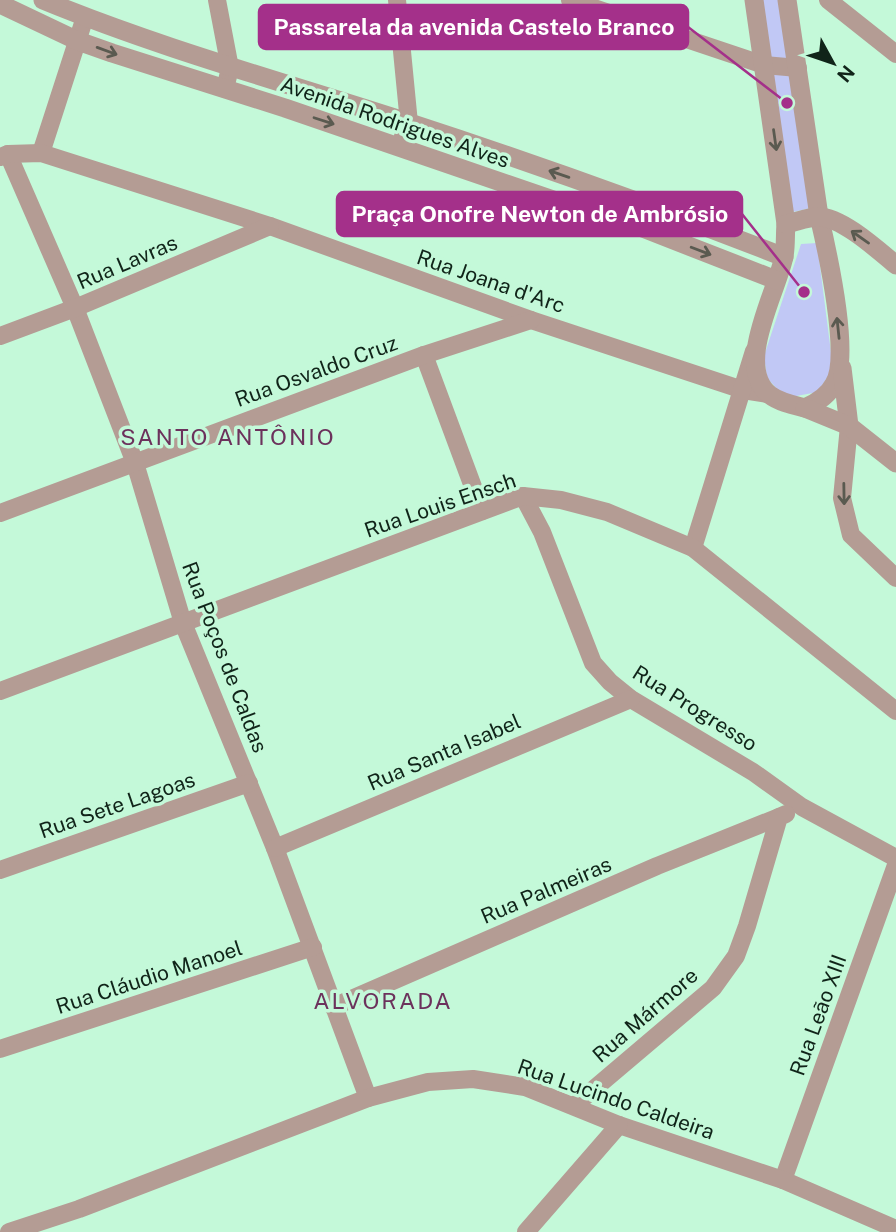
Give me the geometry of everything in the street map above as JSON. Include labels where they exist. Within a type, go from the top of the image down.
[{"type":"street","name":"Avenida Rodrigues Alves","points":[[43,0],[230,68],[409,123],[649,205],[784,257]]},
{"type":"street","points":[[217,0],[230,68],[225,89]]},
{"type":"street","points":[[397,0],[409,123],[400,146]]},
{"type":"street","points":[[570,0],[765,65],[798,68]]},
{"type":"street","points":[[693,548],[784,257],[786,224],[754,0]]},
{"type":"street","points":[[787,0],[819,216],[827,248],[849,426],[842,498],[851,535],[896,578]]},
{"type":"street","points":[[828,0],[896,54]]},
{"type":"street","name":"Avenida Rodrigues Alves","points":[[0,4],[78,41],[640,227],[776,280]]},
{"type":"street","points":[[41,153],[85,17]]},
{"type":"street","name":"Rua Joana d'Arc","points":[[4,156],[41,153],[270,226],[531,320],[743,390],[768,394]]},
{"type":"street","name":"Rua Poços de Caldas","points":[[4,156],[75,308],[135,463],[183,623],[275,848],[368,1098]]},
{"type":"street","points":[[640,227],[649,205]]},
{"type":"street","points":[[786,224],[819,216],[845,227],[896,265]]},
{"type":"street","name":"Rua Lavras","points":[[0,336],[75,308],[270,226]]},
{"type":"street","name":"Rua Osvaldo Cruz","points":[[0,513],[424,355],[531,320]]},
{"type":"street","points":[[758,337],[757,372],[768,394],[849,426],[896,463]]},
{"type":"street","points":[[424,355],[482,511]]},
{"type":"street","points":[[805,408],[819,401],[835,384],[841,359]]},
{"type":"street","name":"Rua Louis Ensch","points":[[0,691],[523,496],[561,500],[607,512],[693,548],[896,711]]},
{"type":"street","name":"Rua Progresso","points":[[523,496],[542,532],[593,663],[610,682],[631,699],[753,772],[802,807],[896,858]]},
{"type":"street","name":"Rua Santa Isabel","points":[[275,848],[631,699]]},
{"type":"street","name":"Rua Sete Lagoas","points":[[0,870],[249,783]]},
{"type":"street","points":[[779,817],[802,807]]},
{"type":"street","name":"Rua Palmeiras","points":[[333,1007],[644,872],[779,817]]},
{"type":"street","name":"Rua Mármore","points":[[575,1105],[713,988],[736,956],[779,817]]},
{"type":"street","name":"Rua Leão XIII","points":[[783,1180],[896,865]]},
{"type":"street","name":"Rua Cláudio Manoel","points":[[0,1049],[313,947]]},
{"type":"street","name":"Rua Lucindo Caldeira","points":[[9,1232],[79,1209],[368,1098],[428,1082],[473,1079],[525,1087],[619,1125],[783,1180],[896,1229]]},
{"type":"street","points":[[526,1232],[619,1125]]},
{"type":"street","name":"Rua Lucindo Caldeira","points":[[51,1232],[79,1209]]},
{"type":"shaded area","points":[[760,0],[782,0],[815,207],[793,212]]},
{"type":"shaded area","points":[[817,243],[833,368],[818,392],[791,397],[781,393],[767,378],[764,356],[801,244]]},
{"type":"place","name":"Passarela da avenida Castelo Branco","points":[[787,103]]},
{"type":"place","name":"Praça Onofre Newton de Ambrósio","points":[[804,292]]},
{"type":"district","name":"SANTO ANTÔNIO","points":[[228,436]]},
{"type":"district","name":"ALVORADA","points":[[383,1000]]}]
